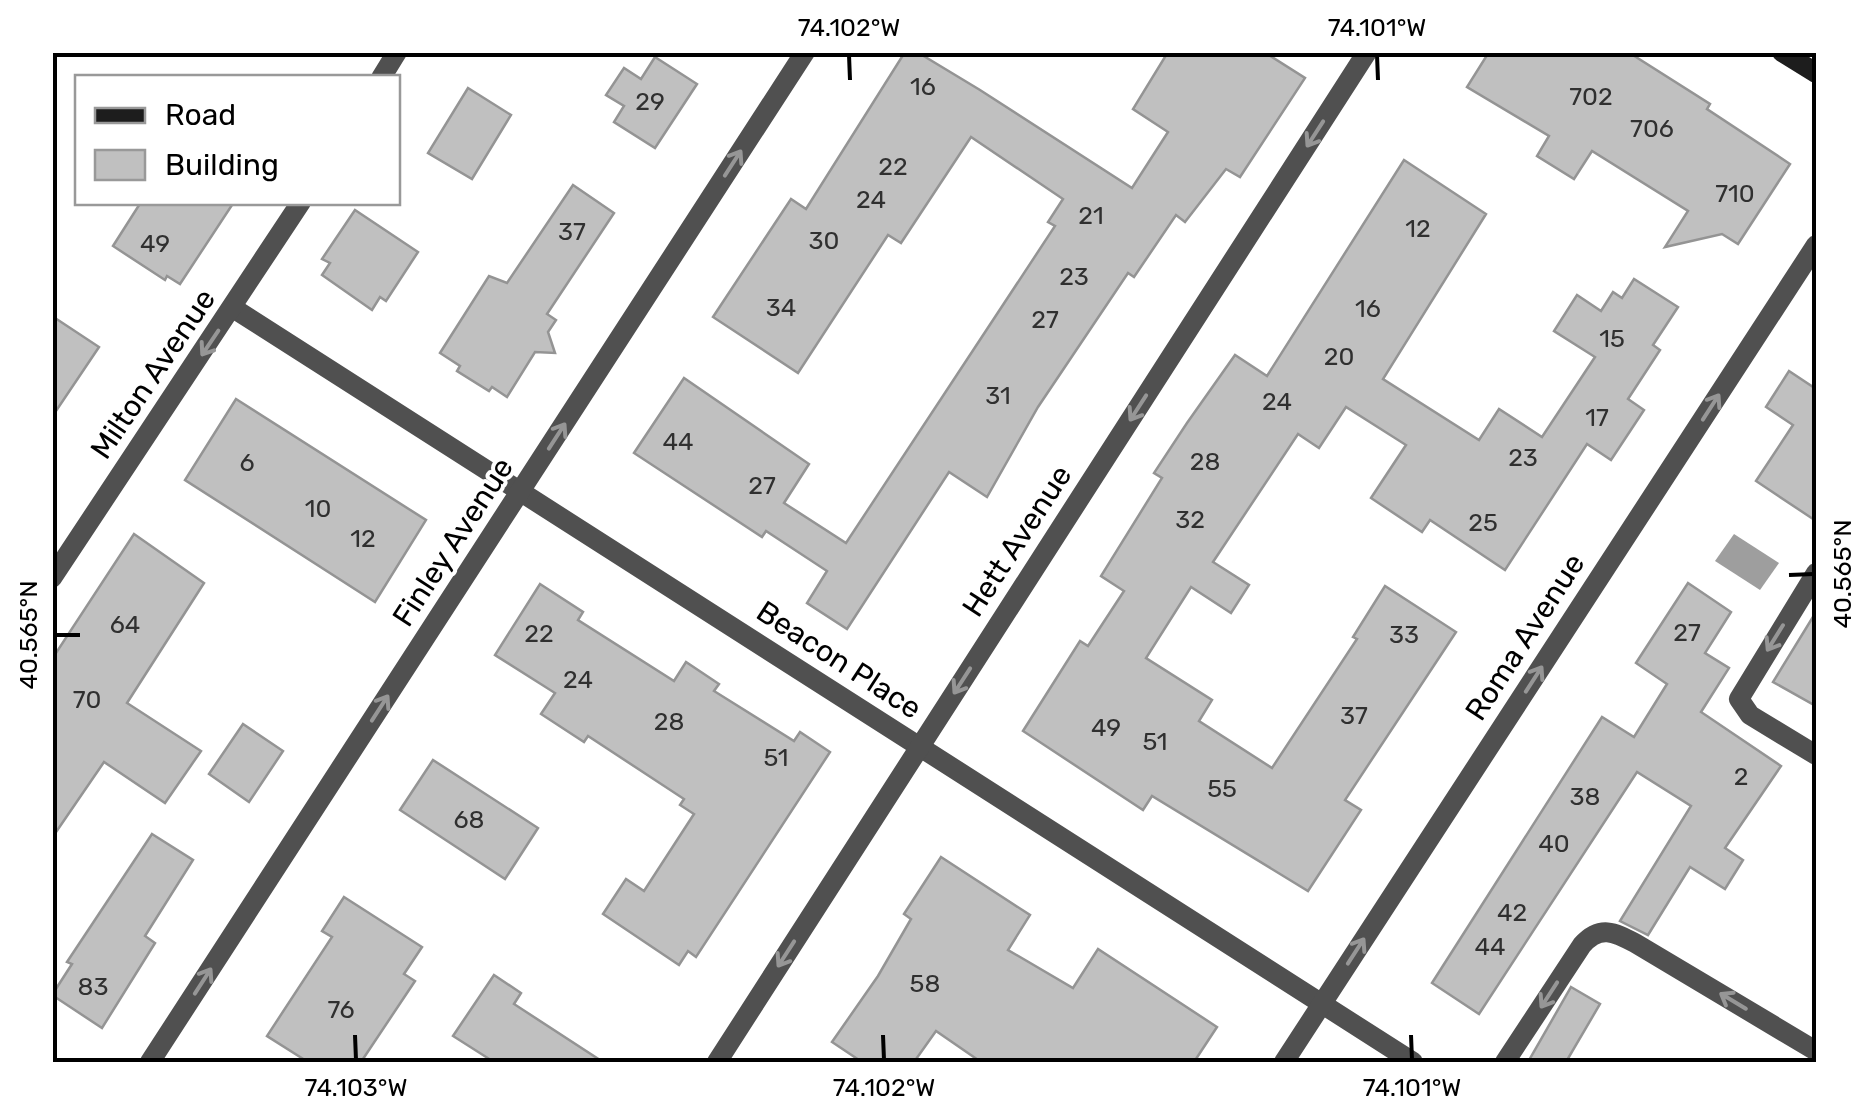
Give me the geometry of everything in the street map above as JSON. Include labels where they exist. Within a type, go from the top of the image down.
[{"type":"street","points":[[383,75],[397,52]]},
{"type":"street","name":"Finley Avenue","points":[[150,1062],[804,52]]},
{"type":"street","name":"Hett Avenue","points":[[717,1062],[1368,52]]},
{"type":"street","points":[[1782,52],[1816,73]]},
{"type":"street","name":"Milton Avenue","points":[[52,578],[299,205]]},
{"type":"street","name":"Roma Avenue","points":[[1284,1062],[1816,245]]},
{"type":"street","name":"Beacon Place","points":[[234,308],[1412,1062]]},
{"type":"street","points":[[1816,573],[1740,693],[1740,705],[1816,754]]},
{"type":"street","points":[[1505,1062],[1582,945],[1598,932],[1616,933],[1635,943],[1816,1051]]},
{"type":"shaded area","points":[[1734,534],[1779,563],[1760,590],[1715,561]]},
{"type":"building","points":[[905,52],[917,52],[1132,188],[1168,132],[1133,109],[1168,52],[1264,52],[1305,78],[1240,177],[1226,169],[1185,222],[1176,215],[1134,277],[1128,273],[1038,407],[987,497],[949,472],[847,629],[807,603],[827,571],[766,531],[762,537],[634,453],[684,378],[809,464],[784,503],[846,543],[1055,226],[1048,222],[1063,199],[971,137],[901,243],[888,235],[798,373],[713,317],[791,199],[806,209]]},
{"type":"building","points":[[1489,52],[1628,52],[1710,104],[1707,109],[1790,164],[1738,244],[1722,234],[1665,247],[1688,211],[1592,151],[1574,179],[1537,156],[1549,136],[1467,87]]},
{"type":"building","points":[[655,57],[697,84],[655,148],[614,122],[624,106],[606,95],[624,68],[641,79]]},
{"type":"building","points":[[468,88],[511,115],[472,179],[428,153]]},
{"type":"building","points":[[1404,160],[1486,214],[1383,379],[1479,440],[1499,409],[1542,437],[1595,357],[1554,331],[1577,295],[1601,311],[1613,292],[1622,298],[1634,279],[1678,307],[1653,345],[1660,350],[1628,399],[1644,410],[1611,460],[1587,444],[1505,570],[1430,520],[1422,532],[1371,498],[1406,445],[1346,407],[1319,448],[1298,434],[1213,562],[1249,585],[1231,613],[1191,587],[1146,658],[1212,700],[1199,721],[1272,768],[1357,639],[1353,637],[1385,586],[1456,632],[1345,800],[1361,810],[1308,891],[1152,796],[1143,810],[1023,731],[1080,641],[1088,646],[1124,591],[1101,576],[1162,478],[1154,473],[1187,423],[1235,355],[1267,376]]},
{"type":"building","points":[[573,185],[614,213],[547,314],[556,320],[548,332],[555,353],[535,352],[507,397],[492,387],[489,391],[457,371],[460,366],[440,353],[489,276],[507,283]]},
{"type":"building","points":[[139,205],[232,205],[180,284],[167,276],[165,280],[113,246]]},
{"type":"building","points":[[355,210],[418,252],[386,301],[380,297],[372,310],[322,275],[330,263],[322,259]]},
{"type":"building","points":[[52,316],[99,347],[52,417]]},
{"type":"building","points":[[1789,371],[1816,389],[1816,521],[1756,481],[1793,425],[1766,407]]},
{"type":"building","points":[[236,399],[426,520],[375,602],[185,480]]},
{"type":"building","points":[[134,534],[204,583],[127,703],[201,751],[165,803],[104,762],[52,838],[52,659]]},
{"type":"building","points":[[1688,583],[1731,612],[1705,653],[1729,668],[1701,712],[1781,766],[1725,848],[1743,860],[1725,889],[1690,867],[1648,935],[1620,921],[1691,806],[1637,772],[1479,1014],[1432,983],[1602,717],[1634,737],[1667,684],[1636,663]]},
{"type":"building","points":[[540,584],[583,612],[578,620],[674,681],[686,662],[719,684],[714,691],[794,741],[800,732],[830,752],[696,957],[688,951],[679,965],[603,914],[626,879],[644,891],[694,814],[680,805],[684,799],[588,736],[584,742],[541,714],[555,693],[495,655]]},
{"type":"building","points":[[1816,612],[1816,706],[1773,682]]},
{"type":"building","points":[[243,724],[283,751],[249,802],[209,774]]},
{"type":"building","points":[[433,760],[538,828],[505,879],[400,810]]},
{"type":"building","points":[[152,834],[193,860],[145,936],[155,943],[102,1028],[52,995],[72,964],[67,962]]},
{"type":"building","points":[[941,857],[1030,915],[1008,950],[1073,988],[1098,949],[1217,1027],[1194,1062],[981,1062],[936,1031],[914,1062],[862,1062],[832,1042],[878,976],[911,919],[904,914]]},
{"type":"building","points":[[344,897],[422,947],[404,974],[415,981],[361,1062],[308,1062],[267,1036],[332,937],[322,931]]},
{"type":"building","points":[[494,975],[521,993],[514,1004],[603,1062],[494,1062],[453,1036]]},
{"type":"building","points":[[1571,987],[1600,1004],[1566,1062],[1528,1062]]}]
